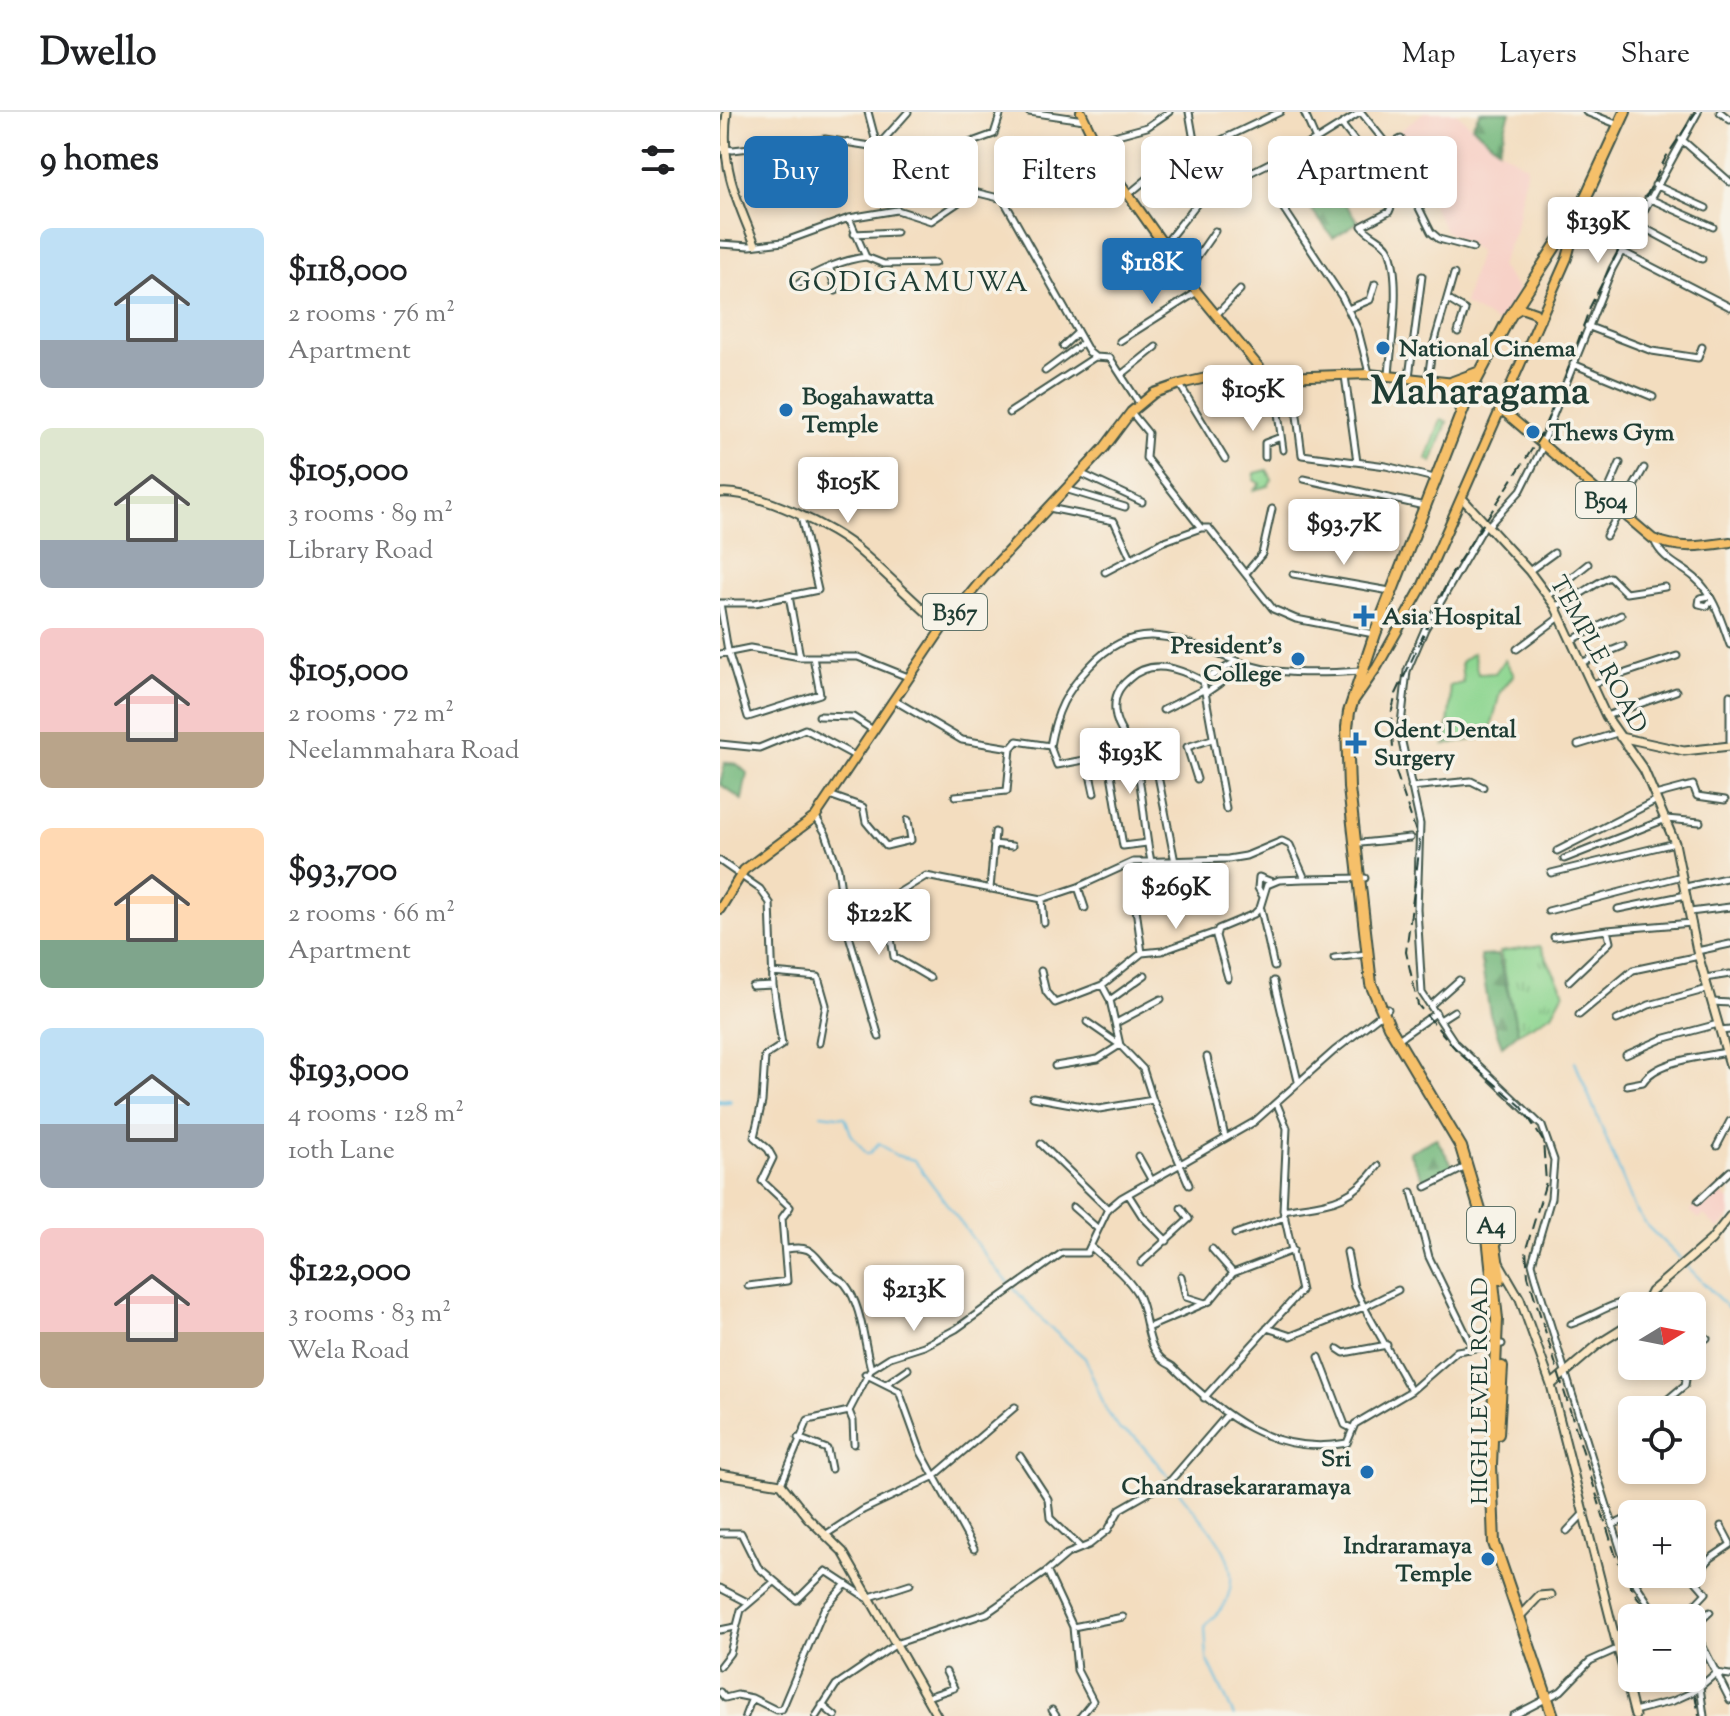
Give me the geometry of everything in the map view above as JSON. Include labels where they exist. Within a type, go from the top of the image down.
[{"type":"highway","name":"HIGH LEVEL ROAD","points":[[1496,1260],[1455,1133],[1385,1011],[1368,954],[1347,751],[1352,702],[1434,478],[1471,390],[1512,313],[1583,203],[1625,112]]},
{"type":"highway","points":[[1462,412],[1450,384],[1480,372]]},
{"type":"highway","name":"HIGH LEVEL ROAD","points":[[1347,751],[1361,843],[1362,878]]},
{"type":"highway","name":"HIGH LEVEL ROAD","points":[[1400,1038],[1467,1146],[1496,1260],[1500,1344],[1498,1526],[1503,1558],[1549,1698]]},
{"type":"highway","name":"HIGH LEVEL ROAD","points":[[1500,1344],[1491,1465],[1494,1543],[1556,1716]]},
{"type":"main road","points":[[1083,116],[1092,136]]},
{"type":"main road","points":[[1125,189],[1197,292],[1261,371],[1273,376],[1292,377],[1369,374],[1409,377],[1471,390]]},
{"type":"main road","points":[[1352,702],[1367,684],[1422,587],[1567,258],[1583,203]]},
{"type":"main road","points":[[1512,313],[1521,308],[1535,313],[1540,320]]},
{"type":"main road","points":[[1237,376],[1253,363]]},
{"type":"main road","name":"B367","points":[[720,909],[722,896],[741,874],[815,817],[943,627],[1139,403],[1180,384],[1215,376],[1249,378],[1261,371]]},
{"type":"main road","name":"B504","points":[[1501,409],[1653,539],[1668,545],[1694,548],[1730,542]]},
{"type":"main road","points":[[1364,666],[1377,667]]},
{"type":"street","points":[[727,112],[721,148],[725,167],[755,244]]},
{"type":"street","points":[[868,112],[874,136]]},
{"type":"street","points":[[887,136],[908,112]]},
{"type":"street","points":[[978,140],[994,134],[1001,112]]},
{"type":"street","points":[[1029,112],[1083,116]]},
{"type":"street","points":[[1113,136],[1147,127],[1169,112]]},
{"type":"street","points":[[1189,112],[1193,136]]},
{"type":"street","points":[[1230,136],[1280,112]]},
{"type":"street","points":[[1304,112],[1314,136]]},
{"type":"street","points":[[1324,136],[1361,112],[1380,136]]},
{"type":"street","points":[[1586,112],[1620,125]]},
{"type":"street","points":[[1648,1604],[1635,1585],[1613,1525],[1552,1337],[1532,1263],[1554,1175],[1548,1138],[1526,1108],[1455,1043],[1422,993],[1417,909],[1420,824],[1400,733],[1407,671],[1439,604],[1486,526],[1521,490],[1543,444],[1587,326],[1621,251],[1698,112]]},
{"type":"street","points":[[1720,112],[1730,120]]},
{"type":"street","points":[[1343,126],[1371,162],[1392,205],[1389,212],[1362,226],[1382,241],[1391,260],[1393,317],[1389,376]]},
{"type":"street","points":[[721,148],[825,139],[864,145]]},
{"type":"street","points":[[1681,139],[1730,182]]},
{"type":"street","points":[[1129,194],[1141,184]]},
{"type":"street","points":[[1655,185],[1706,208]]},
{"type":"street","points":[[720,244],[755,244],[807,236],[849,218],[897,210],[931,221],[974,192],[994,197]]},
{"type":"street","points":[[1648,198],[1713,227]]},
{"type":"street","points":[[1008,208],[1077,333],[1095,357]]},
{"type":"street","points":[[1164,245],[1191,208]]},
{"type":"street","points":[[1283,208],[1348,309],[1358,330],[1369,374]]},
{"type":"street","points":[[1419,208],[1431,232],[1473,248]]},
{"type":"street","points":[[849,218],[866,257]]},
{"type":"street","points":[[1635,223],[1702,259]]},
{"type":"street","points":[[1185,274],[1215,231]]},
{"type":"street","points":[[854,234],[896,232]]},
{"type":"street","points":[[1621,251],[1730,307]]},
{"type":"street","points":[[798,284],[812,274],[830,269],[847,259],[866,257],[884,264],[935,263]]},
{"type":"street","points":[[830,269],[836,291]]},
{"type":"street","points":[[1428,379],[1432,350],[1454,274]]},
{"type":"street","points":[[1409,377],[1422,276]]},
{"type":"street","points":[[1348,309],[1370,300],[1375,284]]},
{"type":"street","points":[[1215,316],[1240,290]]},
{"type":"street","points":[[1120,341],[1197,292]]},
{"type":"street","points":[[1447,299],[1465,310],[1458,332]]},
{"type":"street","points":[[1587,326],[1652,351],[1698,358],[1702,347]]},
{"type":"street","points":[[1063,346],[1077,333]]},
{"type":"street","points":[[1045,371],[1083,343]]},
{"type":"street","points":[[1121,375],[1156,347]]},
{"type":"street","points":[[1009,413],[1095,357],[1110,358],[1139,403]]},
{"type":"street","points":[[1573,364],[1653,397]]},
{"type":"street","points":[[1345,375],[1357,462]]},
{"type":"street","points":[[1273,376],[1283,450]]},
{"type":"street","points":[[1292,377],[1302,455],[1357,462],[1434,478]]},
{"type":"street","points":[[1180,384],[1225,459]]},
{"type":"street","points":[[1131,412],[1148,433],[1146,458],[1201,528]]},
{"type":"street","points":[[1265,457],[1265,443],[1281,437]]},
{"type":"street","points":[[1604,498],[1620,463]]},
{"type":"street","points":[[1606,536],[1644,468]]},
{"type":"street","points":[[1080,473],[1142,502]]},
{"type":"street","points":[[1304,479],[1424,506]]},
{"type":"street","points":[[1065,489],[1125,507]]},
{"type":"street","points":[[720,493],[746,495],[801,517],[860,550],[943,627]]},
{"type":"street","name":"TEMPLE ROAD","points":[[1462,498],[1529,571],[1555,606],[1606,716],[1644,770],[1675,843],[1698,953],[1730,1065]]},
{"type":"street","points":[[1048,508],[1114,521],[1131,558]]},
{"type":"street","points":[[1247,572],[1262,554],[1272,509]]},
{"type":"street","points":[[801,517],[818,590],[755,603],[720,603],[740,700],[748,717],[820,694],[813,657]]},
{"type":"street","points":[[1105,572],[1201,528],[1209,528],[1247,572],[1273,609],[1285,615],[1375,634]]},
{"type":"street","points":[[1653,539],[1669,561],[1696,579],[1711,598],[1730,645]]},
{"type":"street","points":[[1529,571],[1554,553]]},
{"type":"street","points":[[1547,597],[1588,564]]},
{"type":"street","points":[[1293,574],[1391,592]]},
{"type":"street","points":[[1555,606],[1573,601],[1596,582],[1610,577],[1617,580],[1626,593],[1665,587]]},
{"type":"street","points":[[789,596],[800,657]]},
{"type":"street","points":[[1572,640],[1621,615]]},
{"type":"street","points":[[1517,649],[1560,617]]},
{"type":"street","points":[[1175,862],[1154,755],[1108,756],[1057,765],[1050,746],[1056,713],[1064,697],[1105,649],[1117,642],[1149,634],[1173,638],[1275,671],[1364,666]]},
{"type":"street","points":[[1583,662],[1623,646]]},
{"type":"street","points":[[720,654],[750,648],[800,657],[858,657],[908,677]]},
{"type":"street","points":[[1592,684],[1677,656]]},
{"type":"street","points":[[1203,681],[1237,661]]},
{"type":"street","points":[[1163,710],[1206,691],[1247,664]]},
{"type":"street","points":[[1151,861],[1133,754],[1115,714],[1120,687],[1138,670],[1150,666],[1177,668],[1203,681],[1226,809]]},
{"type":"street","points":[[1606,716],[1676,691]]},
{"type":"street","points":[[1578,745],[1619,735],[1684,751],[1730,744],[1730,695]]},
{"type":"street","points":[[893,699],[962,740],[1011,748]]},
{"type":"street","points":[[819,716],[853,717],[873,730]]},
{"type":"street","points":[[720,744],[764,746],[792,731],[811,729],[856,757]]},
{"type":"street","points":[[1197,779],[1187,747],[1212,739]]},
{"type":"street","points":[[955,796],[1007,791],[1011,748],[1017,741],[1050,746]]},
{"type":"street","points":[[1108,756],[1123,846],[1147,843]]},
{"type":"street","points":[[1087,760],[1094,793]]},
{"type":"street","points":[[1411,787],[1471,781],[1483,787]]},
{"type":"street","points":[[1557,851],[1687,784],[1693,785],[1697,796],[1725,800]]},
{"type":"street","points":[[832,796],[863,807],[866,822],[886,846],[911,840],[908,820]]},
{"type":"street","points":[[815,817],[826,834],[838,868],[844,911],[879,1037]]},
{"type":"street","points":[[1564,859],[1666,819],[1700,822]]},
{"type":"street","points":[[990,889],[995,832]]},
{"type":"street","points":[[1361,843],[1410,838]]},
{"type":"street","points":[[844,911],[885,901],[931,875],[1042,899],[1078,887],[1133,862],[1246,856],[1282,841],[1290,845],[1305,879]]},
{"type":"street","points":[[1551,873],[1675,843]]},
{"type":"street","points":[[993,844],[1012,846]]},
{"type":"street","points":[[720,861],[760,889],[770,903],[773,985],[782,1045],[765,1056],[754,1137],[773,1158],[762,1181],[790,1207],[782,1218],[787,1249],[787,1281],[748,1286]]},
{"type":"street","points":[[1548,911],[1682,876]]},
{"type":"street","points":[[1262,895],[1258,888],[1259,877],[1273,883]]},
{"type":"street","points":[[1618,909],[1730,877]]},
{"type":"street","points":[[1274,967],[1260,908],[1267,885],[1305,879],[1362,878]]},
{"type":"street","points":[[1132,879],[1142,953]]},
{"type":"street","points":[[1078,887],[1085,908]]},
{"type":"street","points":[[1042,899],[1044,923]]},
{"type":"street","points":[[885,901],[894,957],[930,978]]},
{"type":"street","points":[[1690,912],[1730,907]]},
{"type":"street","points":[[1041,971],[1046,992],[1055,1003],[1102,985],[1142,953],[1162,951],[1216,932],[1260,908]]},
{"type":"street","points":[[1554,937],[1692,923]]},
{"type":"street","points":[[1569,981],[1610,942],[1607,930]]},
{"type":"street","points":[[1216,932],[1228,978]]},
{"type":"street","points":[[1579,1015],[1633,970],[1730,944]]},
{"type":"street","points":[[1334,958],[1368,954]]},
{"type":"street","points":[[772,973],[818,977],[826,1005],[819,1043]]},
{"type":"street","points":[[1705,978],[1730,974]]},
{"type":"street","points":[[1110,1000],[1145,975]]},
{"type":"street","points":[[1431,1005],[1459,980]]},
{"type":"street","points":[[1274,981],[1298,1081]]},
{"type":"street","points":[[752,986],[773,985]]},
{"type":"street","points":[[1102,985],[1110,1000],[1120,1045]]},
{"type":"street","points":[[1617,1020],[1649,1005],[1708,989]]},
{"type":"street","points":[[1116,1023],[1161,999]]},
{"type":"street","points":[[1712,1002],[1730,1003]]},
{"type":"street","points":[[854,1444],[853,1421],[849,1411],[868,1372],[890,1357],[924,1346],[956,1329],[1062,1253],[1083,1254],[1091,1247],[1108,1209],[1180,1163],[1254,1122],[1277,1104],[1298,1081],[1385,1011]]},
{"type":"street","points":[[1440,1020],[1454,1011]]},
{"type":"street","points":[[1400,1038],[1436,1013]]},
{"type":"street","points":[[1087,1022],[1120,1045],[1143,1069],[1189,1185]]},
{"type":"street","points":[[1626,1055],[1662,1039],[1719,1028],[1730,1030]]},
{"type":"street","points":[[1055,1066],[1098,1059],[1120,1045]]},
{"type":"street","points":[[1627,1085],[1643,1082],[1649,1073],[1662,1067],[1726,1052]]},
{"type":"street","points":[[1207,1057],[1225,1137]]},
{"type":"street","points":[[1033,1097],[1099,1109],[1153,1100]]},
{"type":"street","points":[[1204,1398],[1301,1291],[1284,1214],[1289,1138],[1277,1104]]},
{"type":"street","points":[[1717,1146],[1730,1121]]},
{"type":"street","points":[[1041,1144],[1108,1209]]},
{"type":"street","points":[[1138,1156],[1152,1181]]},
{"type":"street","points":[[1235,1234],[1284,1214],[1355,1193],[1378,1166]]},
{"type":"street","points":[[1426,1187],[1468,1166]]},
{"type":"street","points":[[1698,1201],[1730,1171]]},
{"type":"street","points":[[1412,1192],[1429,1257],[1472,1346]]},
{"type":"street","points":[[1128,1194],[1142,1216],[1167,1241]]},
{"type":"street","points":[[1073,1207],[1097,1228]]},
{"type":"street","points":[[1141,1263],[1189,1219],[1181,1208]]},
{"type":"street","points":[[1654,1292],[1665,1278],[1711,1240],[1730,1216]]},
{"type":"street","points":[[787,1249],[802,1246],[814,1249],[831,1273],[843,1281],[852,1293],[868,1372],[899,1391],[933,1477],[974,1549]]},
{"type":"street","points":[[1091,1247],[1135,1290],[1143,1306],[1150,1344],[1161,1361],[1172,1366],[1204,1398],[1227,1415],[1276,1441],[1305,1446],[1347,1443],[1351,1428],[1411,1391],[1457,1351],[1472,1346],[1500,1344]]},
{"type":"street","points":[[1212,1249],[1233,1273]]},
{"type":"street","points":[[1147,1328],[1206,1303],[1233,1273],[1293,1250]]},
{"type":"street","points":[[1347,1252],[1354,1287],[1411,1391]]},
{"type":"street","points":[[1496,1260],[1520,1299],[1551,1385],[1618,1653]]},
{"type":"street","points":[[1181,1276],[1186,1297],[1206,1303]]},
{"type":"street","points":[[1267,1328],[1291,1336],[1398,1290]]},
{"type":"street","points":[[1571,1324],[1593,1317],[1611,1303],[1618,1303]]},
{"type":"street","points":[[1551,1385],[1600,1343],[1618,1333]]},
{"type":"street","points":[[1338,1349],[1344,1353],[1387,1345]]},
{"type":"street","points":[[1319,1357],[1345,1425],[1351,1428]]},
{"type":"street","points":[[886,1384],[908,1369]]},
{"type":"street","points":[[1672,1396],[1685,1385],[1686,1380]]},
{"type":"street","points":[[825,1535],[863,1510],[933,1477],[1015,1407]]},
{"type":"street","points":[[781,1484],[808,1420],[849,1411]]},
{"type":"street","points":[[816,1716],[840,1681],[898,1643],[987,1613],[1079,1546],[1089,1545],[1108,1530],[1120,1509],[1171,1480],[1227,1415]]},
{"type":"street","points":[[798,1438],[827,1449],[831,1469]]},
{"type":"street","points":[[1020,1456],[1048,1499],[1050,1518],[1079,1546]]},
{"type":"street","points":[[720,1474],[781,1484],[843,1552],[898,1643],[937,1716]]},
{"type":"street","points":[[1567,1531],[1585,1512]]},
{"type":"street","points":[[1613,1525],[1618,1523]]},
{"type":"street","points":[[1696,1604],[1706,1593],[1693,1578],[1711,1558],[1730,1544],[1721,1526]]},
{"type":"street","points":[[720,1533],[741,1533],[758,1567],[797,1600],[826,1571],[861,1596],[872,1598],[910,1584]]},
{"type":"street","points":[[1047,1571],[1073,1627],[1080,1681],[1093,1701],[1081,1716]]},
{"type":"street","points":[[720,1666],[730,1653],[736,1627],[747,1602],[774,1582]]},
{"type":"street","points":[[720,1692],[725,1698],[737,1695],[752,1698],[776,1710],[782,1709],[824,1609],[846,1584]]},
{"type":"street","points":[[720,1588],[747,1602]]},
{"type":"street","points":[[1521,1615],[1539,1596],[1551,1595]]},
{"type":"street","points":[[1706,1615],[1710,1612]]},
{"type":"street","points":[[1073,1627],[1123,1617]]},
{"type":"street","points":[[720,1630],[736,1627]]},
{"type":"street","points":[[1513,1716],[1549,1698],[1590,1661],[1617,1649]]},
{"type":"street","points":[[1706,1653],[1730,1700]]},
{"type":"street","points":[[927,1697],[954,1688],[946,1672]]},
{"type":"street","points":[[1706,1678],[1716,1673],[1730,1675]]},
{"type":"street","points":[[1628,1692],[1635,1714],[1690,1692]]},
{"type":"street","points":[[1701,1692],[1704,1716]]},
{"type":"street","points":[[745,1716],[752,1698]]},
{"type":"street","points":[[822,1705],[835,1716]]},
{"type":"street","points":[[1533,1706],[1537,1716]]},
{"type":"shaded area","points":[[1424,112],[1455,112],[1499,149],[1527,166],[1516,227],[1500,266],[1518,290],[1498,323],[1464,304],[1479,251],[1445,231],[1434,208],[1457,208],[1457,136],[1398,136],[1397,133]]},
{"type":"shaded area","points":[[1716,1188],[1730,1201],[1730,1215],[1719,1230],[1704,1215],[1699,1219],[1690,1211]]},
{"type":"green space","points":[[1480,112],[1510,112],[1499,149],[1472,126]]},
{"type":"green space","points":[[1348,208],[1358,222],[1333,238],[1312,210]]},
{"type":"green space","points":[[1441,420],[1447,422],[1432,462],[1427,459]]},
{"type":"green space","points":[[1267,470],[1272,479],[1268,486],[1254,490],[1260,484],[1254,480],[1255,473]]},
{"type":"green space","points":[[1473,653],[1478,674],[1495,673],[1505,660],[1514,675],[1500,692],[1489,737],[1445,745],[1448,742],[1451,701],[1449,686],[1463,683],[1461,662]]},
{"type":"green space","points":[[725,762],[737,764],[747,773],[742,800],[720,784]]},
{"type":"green space","points":[[1540,946],[1564,992],[1552,1014],[1518,1033],[1500,952]]},
{"type":"green space","points":[[1498,955],[1518,1033],[1502,1046],[1490,1014],[1480,956]]},
{"type":"green space","points":[[1436,1138],[1454,1168],[1423,1180],[1409,1152]]},
{"type":"waterway","points":[[1575,1062],[1635,1209],[1648,1227],[1683,1261]]},
{"type":"waterway","points":[[720,1101],[729,1101]]},
{"type":"waterway","points":[[821,1114],[845,1117],[851,1134],[866,1153],[870,1153],[879,1143],[895,1155],[914,1160],[991,1263],[1045,1323],[1085,1358],[1106,1410],[1120,1430],[1135,1437],[1169,1477]]},
{"type":"waterway","points":[[1687,1266],[1730,1310]]},
{"type":"waterway","points":[[1174,1484],[1217,1539],[1230,1570],[1231,1586],[1225,1603],[1205,1627],[1207,1659],[1234,1716]]},
{"type":"railway","points":[[1642,1604],[1616,1557],[1528,1276],[1526,1249],[1546,1182],[1543,1141],[1522,1107],[1458,1052],[1418,1005],[1406,952],[1420,844],[1394,766],[1391,714],[1396,694],[1454,569],[1538,440],[1561,390],[1590,307],[1666,157],[1696,112]]},
{"type":"railway","points":[[1695,1692],[1699,1716]]},
{"type":"place","name":"National Cinema","points":[[1383,348]]},
{"type":"place","name":"Bogahawatta Temple","points":[[786,410]]},
{"type":"place","name":"Thews Gym","points":[[1533,432]]},
{"type":"place","name":"Asia Hospital","points":[[1364,616]]},
{"type":"place","name":"President's College","points":[[1298,659]]},
{"type":"place","name":"Odent Dental Surgery","points":[[1356,743]]},
{"type":"place","name":"Sri Chandrasekararamaya","points":[[1367,1472]]},
{"type":"place","name":"Indraramaya Temple","points":[[1488,1559]]},
{"type":"district","name":"GODIGAMUWA","points":[[909,281]]},
{"type":"district","name":"Maharagama","points":[[1480,389]]}]
